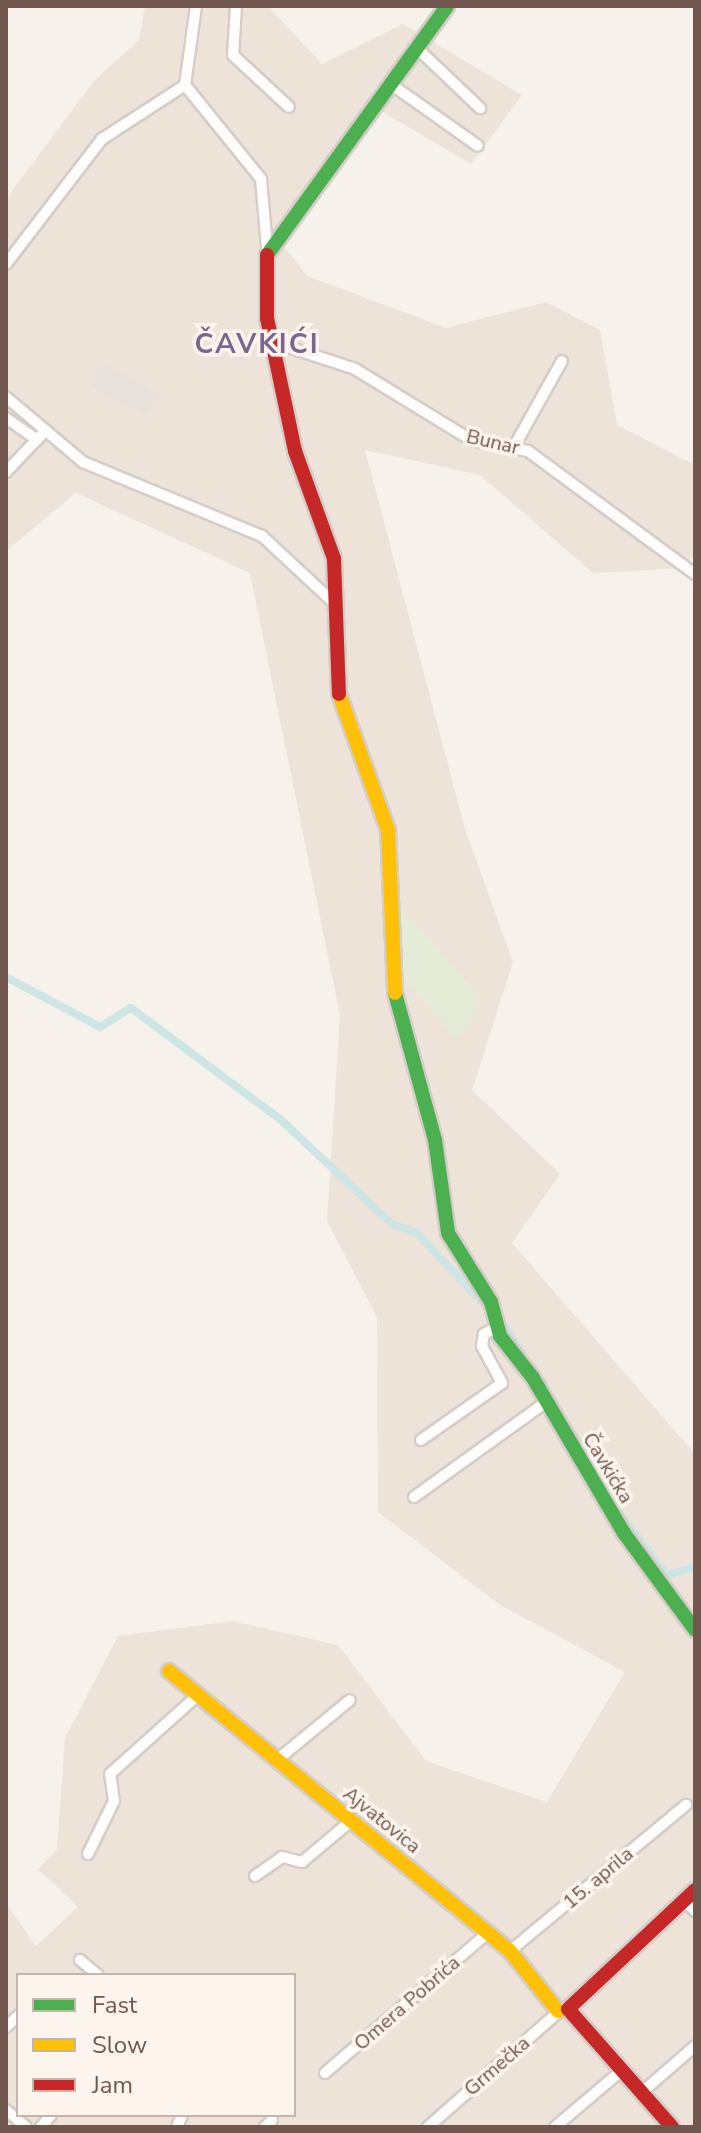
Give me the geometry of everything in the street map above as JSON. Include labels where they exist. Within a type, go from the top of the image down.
[{"type":"street","points":[[196,6],[185,85],[261,179],[267,248],[279,241],[447,6]]},
{"type":"street","points":[[236,6],[233,55],[289,107]]},
{"type":"street","points":[[418,49],[480,108]]},
{"type":"street","points":[[6,264],[102,139],[185,85]]},
{"type":"street","points":[[392,85],[478,146]]},
{"type":"street","name":"Čavkićka","points":[[267,248],[265,301],[295,451],[330,540],[338,692],[388,830],[393,997],[435,1140],[448,1233],[495,1320],[624,1533],[695,1630]]},
{"type":"street","name":"Bunar","points":[[273,342],[355,369],[471,440],[515,445],[695,574]]},
{"type":"street","points":[[515,445],[562,361]]},
{"type":"street","points":[[6,397],[40,436]]},
{"type":"street","points":[[6,418],[113,477],[262,536],[333,602]]},
{"type":"street","points":[[6,472],[40,436]]},
{"type":"street","points":[[421,1440],[502,1383],[482,1346],[484,1334],[495,1320]]},
{"type":"street","points":[[414,1497],[546,1402]]},
{"type":"street","name":"Ajvatovica","points":[[169,1671],[510,1951],[672,2127]]},
{"type":"street","points":[[88,1854],[114,1801],[110,1774],[197,1696]]},
{"type":"street","points":[[277,1760],[350,1700]]},
{"type":"street","name":"15. aprila","points":[[510,1951],[686,1805]]},
{"type":"street","points":[[255,1876],[282,1857],[305,1861],[351,1821]]},
{"type":"street","points":[[563,2010],[691,1901]]},
{"type":"street","name":"Omera Pobrića","points":[[325,2073],[488,1933]]},
{"type":"street","points":[[80,1960],[96,1973]]},
{"type":"street","name":"Grmečka","points":[[428,2127],[563,2010]]},
{"type":"street","points":[[641,2093],[695,2046]]},
{"type":"street","points":[[555,2127],[621,2071]]},
{"type":"street","points":[[6,2110],[26,2127]]},
{"type":"shaded area","points":[[145,6],[268,6],[322,64],[403,24],[522,95],[471,164],[376,108],[280,241],[307,276],[446,328],[546,302],[600,330],[617,425],[695,465],[695,554],[683,568],[593,573],[480,475],[365,450],[465,829],[513,962],[472,1090],[560,1174],[512,1243],[695,1454],[695,2127],[6,2127],[6,1903],[36,1946],[78,1907],[38,1869],[57,1849],[65,1738],[118,1636],[232,1621],[338,1645],[426,1761],[547,1802],[625,1672],[500,1605],[378,1512],[377,1317],[327,1221],[340,1015],[250,573],[76,493],[6,551],[6,199],[94,81],[139,40]]},
{"type":"shaded area","points":[[104,364],[158,393],[146,416],[92,387]]},
{"type":"green space","points":[[397,904],[477,993],[476,1013],[457,1040],[395,967]]},
{"type":"waterway","points":[[6,977],[100,1027],[131,1008],[280,1119],[392,1224],[417,1233],[507,1329],[601,1480]]},
{"type":"waterway","points":[[619,1513],[667,1575],[695,1567]]},
{"type":"railway","points":[[6,2124],[10,2127]]},
{"type":"traffic: fast","points":[[267,255],[447,6]]},
{"type":"traffic: fast","points":[[395,993],[435,1140],[448,1233],[491,1302],[500,1336],[533,1378],[624,1533],[695,1630]]},
{"type":"traffic: slow","points":[[339,694],[388,830],[395,993]]},
{"type":"traffic: slow","points":[[169,1671],[510,1951],[558,2011]]},
{"type":"traffic: jam","points":[[267,255],[267,318],[295,451],[334,559],[339,694]]},
{"type":"traffic: jam","points":[[672,2127],[568,2009],[695,1890]]},
{"type":"district","name":"ČAVKIĆI","points":[[257,344]]}]
